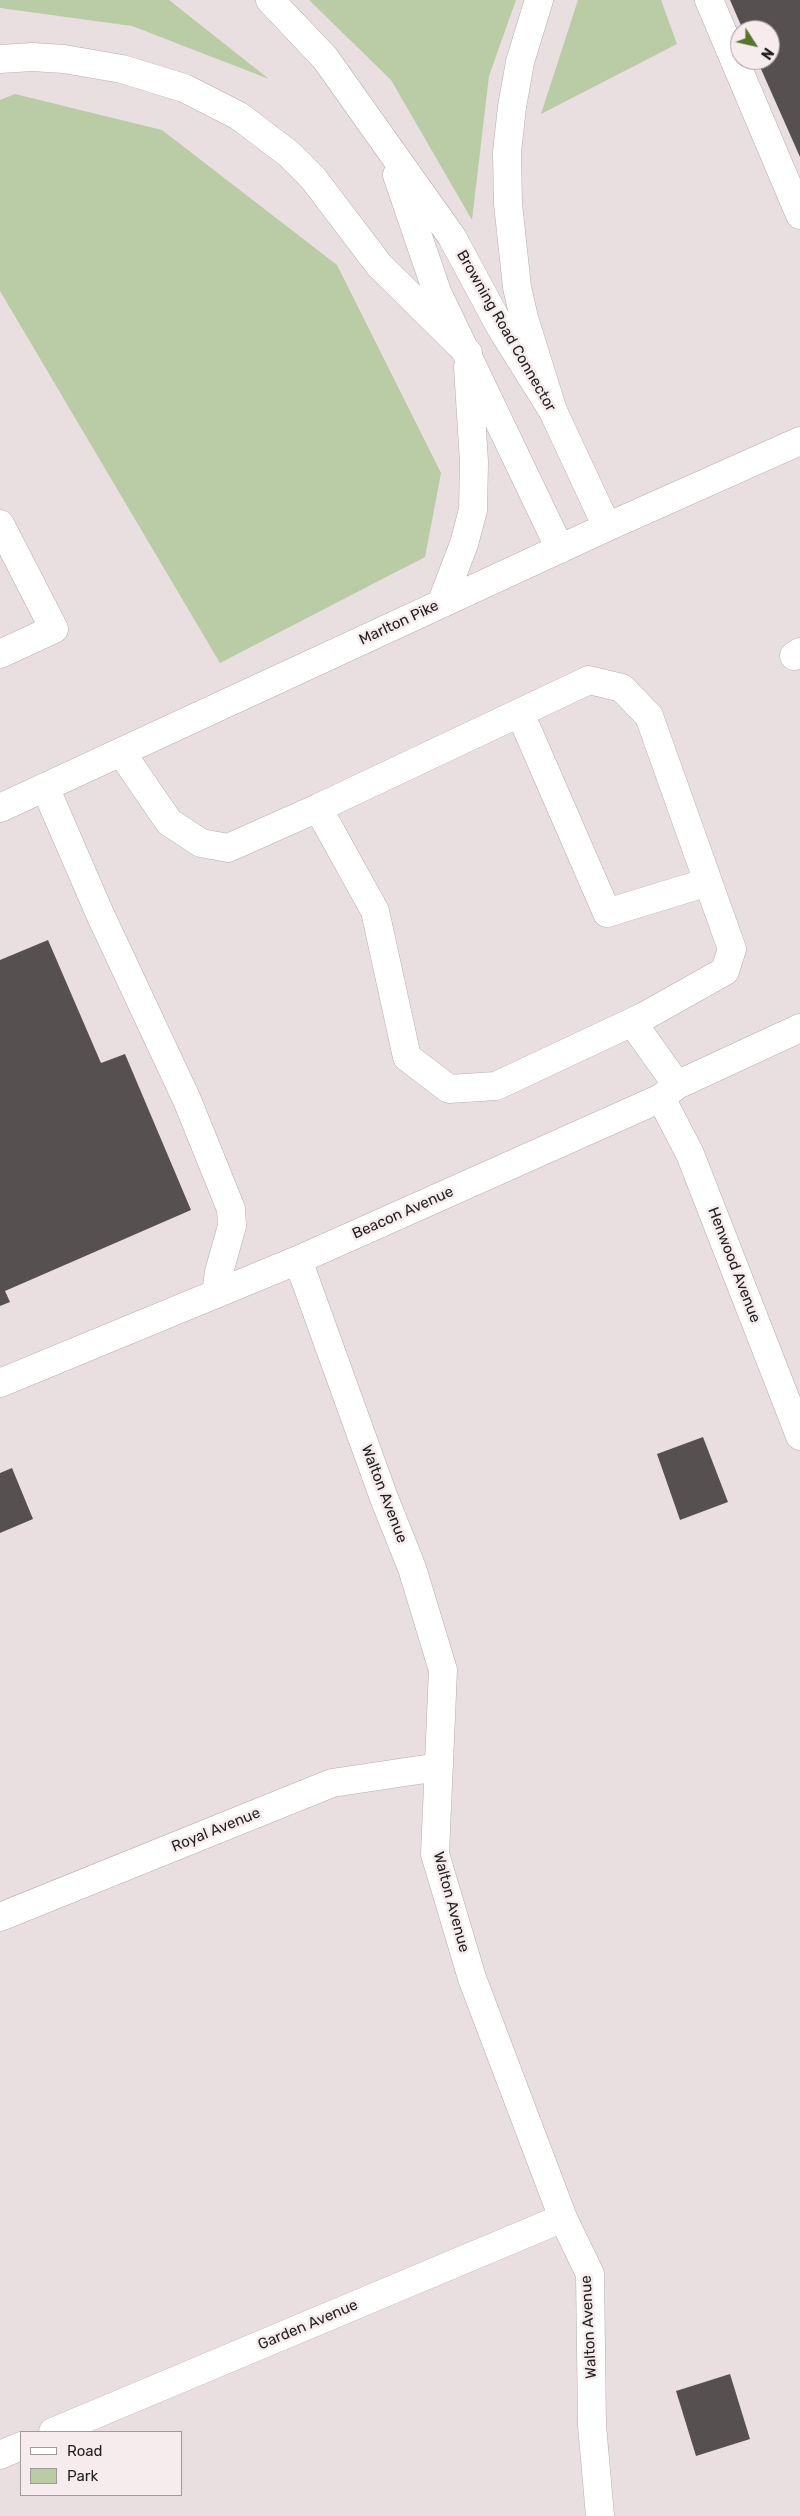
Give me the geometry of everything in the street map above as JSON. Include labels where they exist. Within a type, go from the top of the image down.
[{"type":"main road","name":"Browning Road Connector","points":[[270,0],[325,58],[452,237],[501,328],[553,411],[607,527]]},
{"type":"main road","points":[[539,0],[520,62],[512,107],[508,152],[508,204],[517,287],[524,318],[553,411]]},
{"type":"main road","points":[[709,0],[800,215]]},
{"type":"main road","points":[[0,59],[48,58],[95,63],[122,69],[184,88],[239,116],[277,145],[313,178],[379,265],[468,353],[474,462],[473,510],[464,544],[441,604]]},
{"type":"main road","name":"Browning Road Connector","points":[[387,145],[437,292],[468,353],[560,549]]},
{"type":"main road","name":"Marlton Pike","points":[[0,808],[607,527],[800,441]]},
{"type":"main road","points":[[0,524],[54,629],[0,654]]},
{"type":"main road","points":[[121,752],[169,822],[201,843],[228,848],[318,808],[589,680],[622,688],[649,716],[732,949],[725,971],[632,1022],[496,1086],[449,1088],[407,1057],[375,911],[318,808]]},
{"type":"main road","points":[[520,713],[607,913],[708,882]]},
{"type":"main road","points":[[45,787],[100,914],[187,1100],[231,1209],[232,1226],[221,1264],[216,1294]]},
{"type":"main road","name":"Henwood Avenue","points":[[632,1022],[668,1091],[690,1154],[800,1436]]},
{"type":"main road","name":"Beacon Avenue","points":[[0,1384],[298,1260],[668,1091],[800,1028]]},
{"type":"main road","name":"Walton Avenue","points":[[298,1260],[384,1498],[412,1568],[443,1670],[435,1854],[472,1978],[563,2218],[590,2274],[592,2424],[600,2516]]},
{"type":"main road","name":"Royal Avenue","points":[[0,1917],[332,1783],[439,1767]]},
{"type":"main road","name":"Garden Avenue","points":[[55,2431],[563,2218]]},
{"type":"main road","points":[[0,2455],[20,2446]]},
{"type":"green space","points":[[0,0],[169,0],[269,79],[132,26],[0,8]]},
{"type":"green space","points":[[309,0],[516,0],[489,76],[472,220],[391,80]]},
{"type":"green space","points":[[578,0],[661,0],[677,44],[541,114]]},
{"type":"green space","points":[[15,94],[162,130],[337,265],[441,473],[425,557],[220,663],[0,291],[0,100]]},
{"type":"building","points":[[730,0],[800,0],[800,157],[761,70],[780,70],[780,20],[739,20]]},
{"type":"building","points":[[48,940],[101,1063],[125,1054],[191,1210],[5,1291],[10,1302],[0,1306],[0,960]]},
{"type":"building","points":[[703,1437],[728,1502],[680,1520],[657,1454]]},
{"type":"building","points":[[12,1468],[33,1519],[0,1533],[0,1473]]},
{"type":"building","points":[[730,2374],[750,2439],[696,2456],[676,2391]]}]
